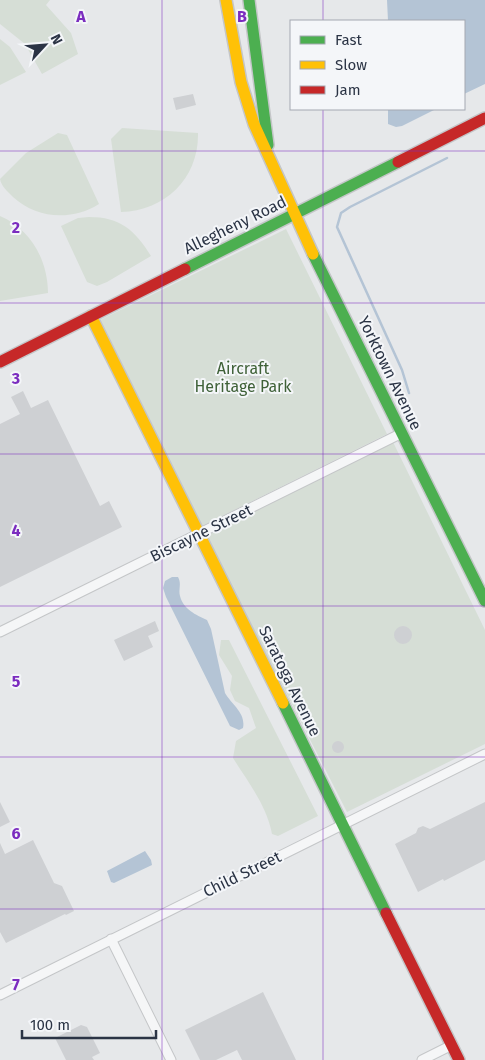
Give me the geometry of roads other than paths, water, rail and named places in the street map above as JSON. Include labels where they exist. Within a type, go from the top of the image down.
[{"type":"street","name":"Yorktown Avenue","points":[[226,0],[241,82],[254,124],[294,214],[485,601]]},
{"type":"street","name":"Yorktown Avenue","points":[[249,0],[270,158]]},
{"type":"street","name":"Allegheny Road","points":[[0,362],[485,118]]},
{"type":"street","name":"Saratoga Avenue","points":[[91,316],[459,1060]]},
{"type":"street","name":"Biscayne Street","points":[[0,632],[402,433]]},
{"type":"street","name":"Child Street","points":[[0,995],[485,754]]},
{"type":"street","points":[[112,939],[171,1060]]},
{"type":"street","points":[[422,1060],[452,1045]]},
{"type":"water","points":[[387,0],[485,0],[485,84],[465,94],[465,20],[388,20]]},
{"type":"water","points":[[388,110],[434,110],[402,126],[396,127],[388,124]]},
{"type":"water","points":[[172,577],[178,577],[184,605],[194,614],[207,620],[211,629],[225,693],[238,709],[242,718],[243,728],[239,730],[230,726],[166,597],[163,588],[165,581]]},
{"type":"water","points":[[145,851],[152,865],[114,883],[111,882],[107,871]]},
{"type":"waterway","points":[[409,393],[402,370],[337,227],[341,213],[350,207],[447,158]]},
{"type":"park label","name":"Aircraft Heritage Park","points":[[243,377]]}]
